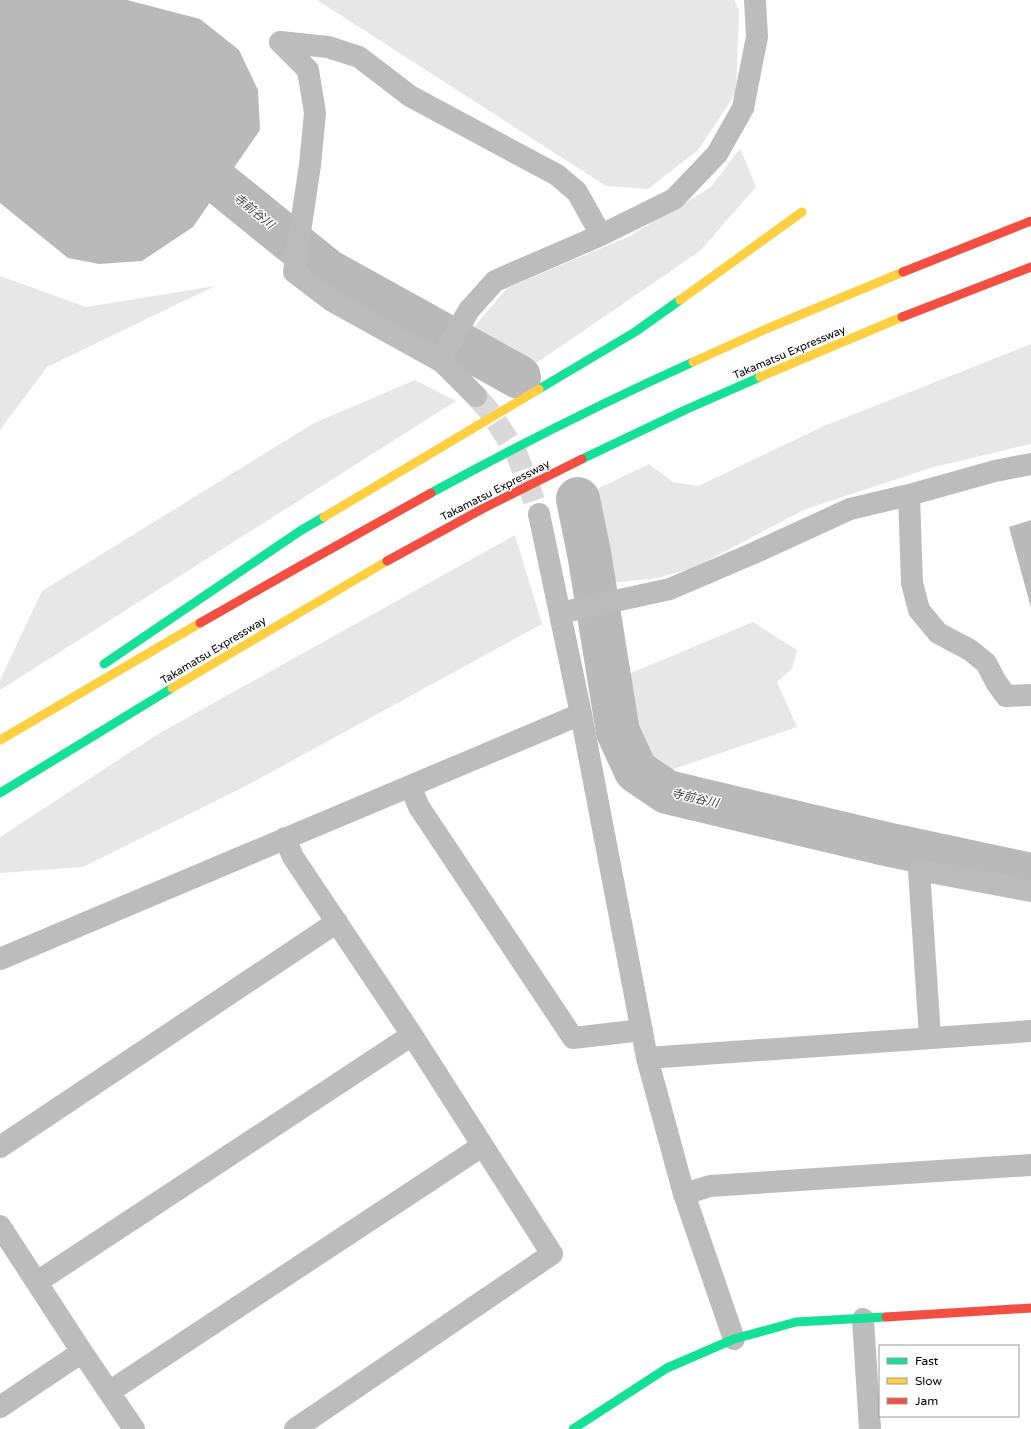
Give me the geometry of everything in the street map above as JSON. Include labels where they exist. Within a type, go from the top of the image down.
[{"type":"main road","points":[[98,668],[300,531],[635,332],[802,212]]},
{"type":"main road","points":[[0,740],[315,556],[469,473],[609,401],[757,333],[926,262],[1031,221]]},
{"type":"main road","name":"Takamatsu Expressway","points":[[0,793],[336,590],[481,509],[630,436],[774,370],[948,298],[1031,267]]},
{"type":"main road","points":[[948,298],[1016,282]]},
{"type":"main road","points":[[0,735],[59,695]]},
{"type":"main road","points":[[573,1429],[668,1368],[734,1340],[796,1322],[1031,1308]]},
{"type":"street","points":[[443,358],[469,310],[495,281],[601,235],[674,198],[717,154],[743,108],[757,37],[755,0]]},
{"type":"street","points":[[476,396],[443,358],[332,302],[294,272],[310,165],[315,113],[308,70],[280,42],[328,47],[359,57],[410,96],[558,175],[577,192],[601,235]]},
{"type":"street","points":[[560,613],[670,589],[754,554],[850,509],[909,495],[996,471],[1031,464]]},
{"type":"street","points":[[909,495],[912,583],[919,610],[938,633],[970,650],[986,664],[1006,696],[1031,695]]},
{"type":"street","points":[[539,514],[560,613],[647,1058],[684,1194],[734,1340]]},
{"type":"street","points":[[0,959],[580,714]]},
{"type":"street","points":[[410,786],[419,807],[573,1038],[642,1030]]},
{"type":"street","points":[[285,838],[292,857],[412,1035],[552,1254],[294,1429]]},
{"type":"street","points":[[930,1037],[919,870],[1031,891]]},
{"type":"street","points":[[0,1147],[337,922]]},
{"type":"street","points":[[647,1058],[1031,1030]]},
{"type":"street","points":[[38,1282],[412,1035]]},
{"type":"street","points":[[109,1392],[482,1146]]},
{"type":"street","points":[[684,1194],[710,1186],[1031,1165]]},
{"type":"street","points":[[0,1226],[134,1429]]},
{"type":"street","points":[[863,1319],[870,1429]]},
{"type":"street","points":[[0,1407],[82,1352]]},
{"type":"shaded area","points":[[0,0],[127,0],[200,19],[239,50],[258,90],[260,130],[193,227],[142,261],[99,264],[68,258],[0,203]]},
{"type":"shaded area","points":[[317,0],[734,0],[739,10],[736,93],[698,150],[648,189],[606,186]]},
{"type":"shaded area","points":[[740,148],[756,187],[700,251],[535,364],[473,328],[507,288],[628,237],[711,187]]},
{"type":"shaded area","points":[[0,276],[86,307],[215,286],[47,367],[0,430]]},
{"type":"shaded area","points":[[1031,344],[1031,444],[934,467],[806,509],[693,568],[657,578],[611,583],[584,495],[649,464],[673,482],[698,486],[824,426]]},
{"type":"shaded area","points":[[415,380],[456,401],[0,690],[0,680],[42,591],[314,423]]},
{"type":"shaded area","points":[[1031,520],[1031,608],[1009,527]]},
{"type":"shaded area","points":[[515,535],[542,624],[246,786],[83,867],[0,873],[0,837],[158,734]]},
{"type":"shaded area","points":[[753,622],[797,650],[792,669],[777,682],[797,727],[659,774],[638,755],[629,725],[619,678]]},
{"type":"waterway","name":"寺前谷川","points":[[174,148],[328,271],[519,377]]},
{"type":"waterway","name":"寺前谷川","points":[[578,499],[589,553],[618,732],[636,771],[667,792],[886,844],[1031,875]]},
{"type":"tunnel","points":[[476,396],[490,412],[516,452],[539,514]]},
{"type":"traffic: fast","points":[[539,389],[635,332],[680,300]]},
{"type":"traffic: fast","points":[[431,493],[561,425],[693,362]]},
{"type":"traffic: fast","points":[[582,459],[685,410],[760,377]]},
{"type":"traffic: fast","points":[[104,664],[300,531],[324,517]]},
{"type":"traffic: fast","points":[[0,793],[172,688]]},
{"type":"traffic: fast","points":[[573,1429],[667,1368],[734,1339],[796,1322],[886,1317]]},
{"type":"traffic: slow","points":[[680,300],[802,212]]},
{"type":"traffic: slow","points":[[693,362],[766,329],[903,272]]},
{"type":"traffic: slow","points":[[760,377],[902,317]]},
{"type":"traffic: slow","points":[[324,517],[539,389]]},
{"type":"traffic: slow","points":[[172,688],[387,561]]},
{"type":"traffic: slow","points":[[0,740],[200,623]]},
{"type":"traffic: jam","points":[[903,272],[1031,221]]},
{"type":"traffic: jam","points":[[902,317],[1031,267]]},
{"type":"traffic: jam","points":[[387,561],[482,509],[582,459]]},
{"type":"traffic: jam","points":[[200,623],[431,493]]},
{"type":"traffic: jam","points":[[886,1317],[1031,1308]]}]
